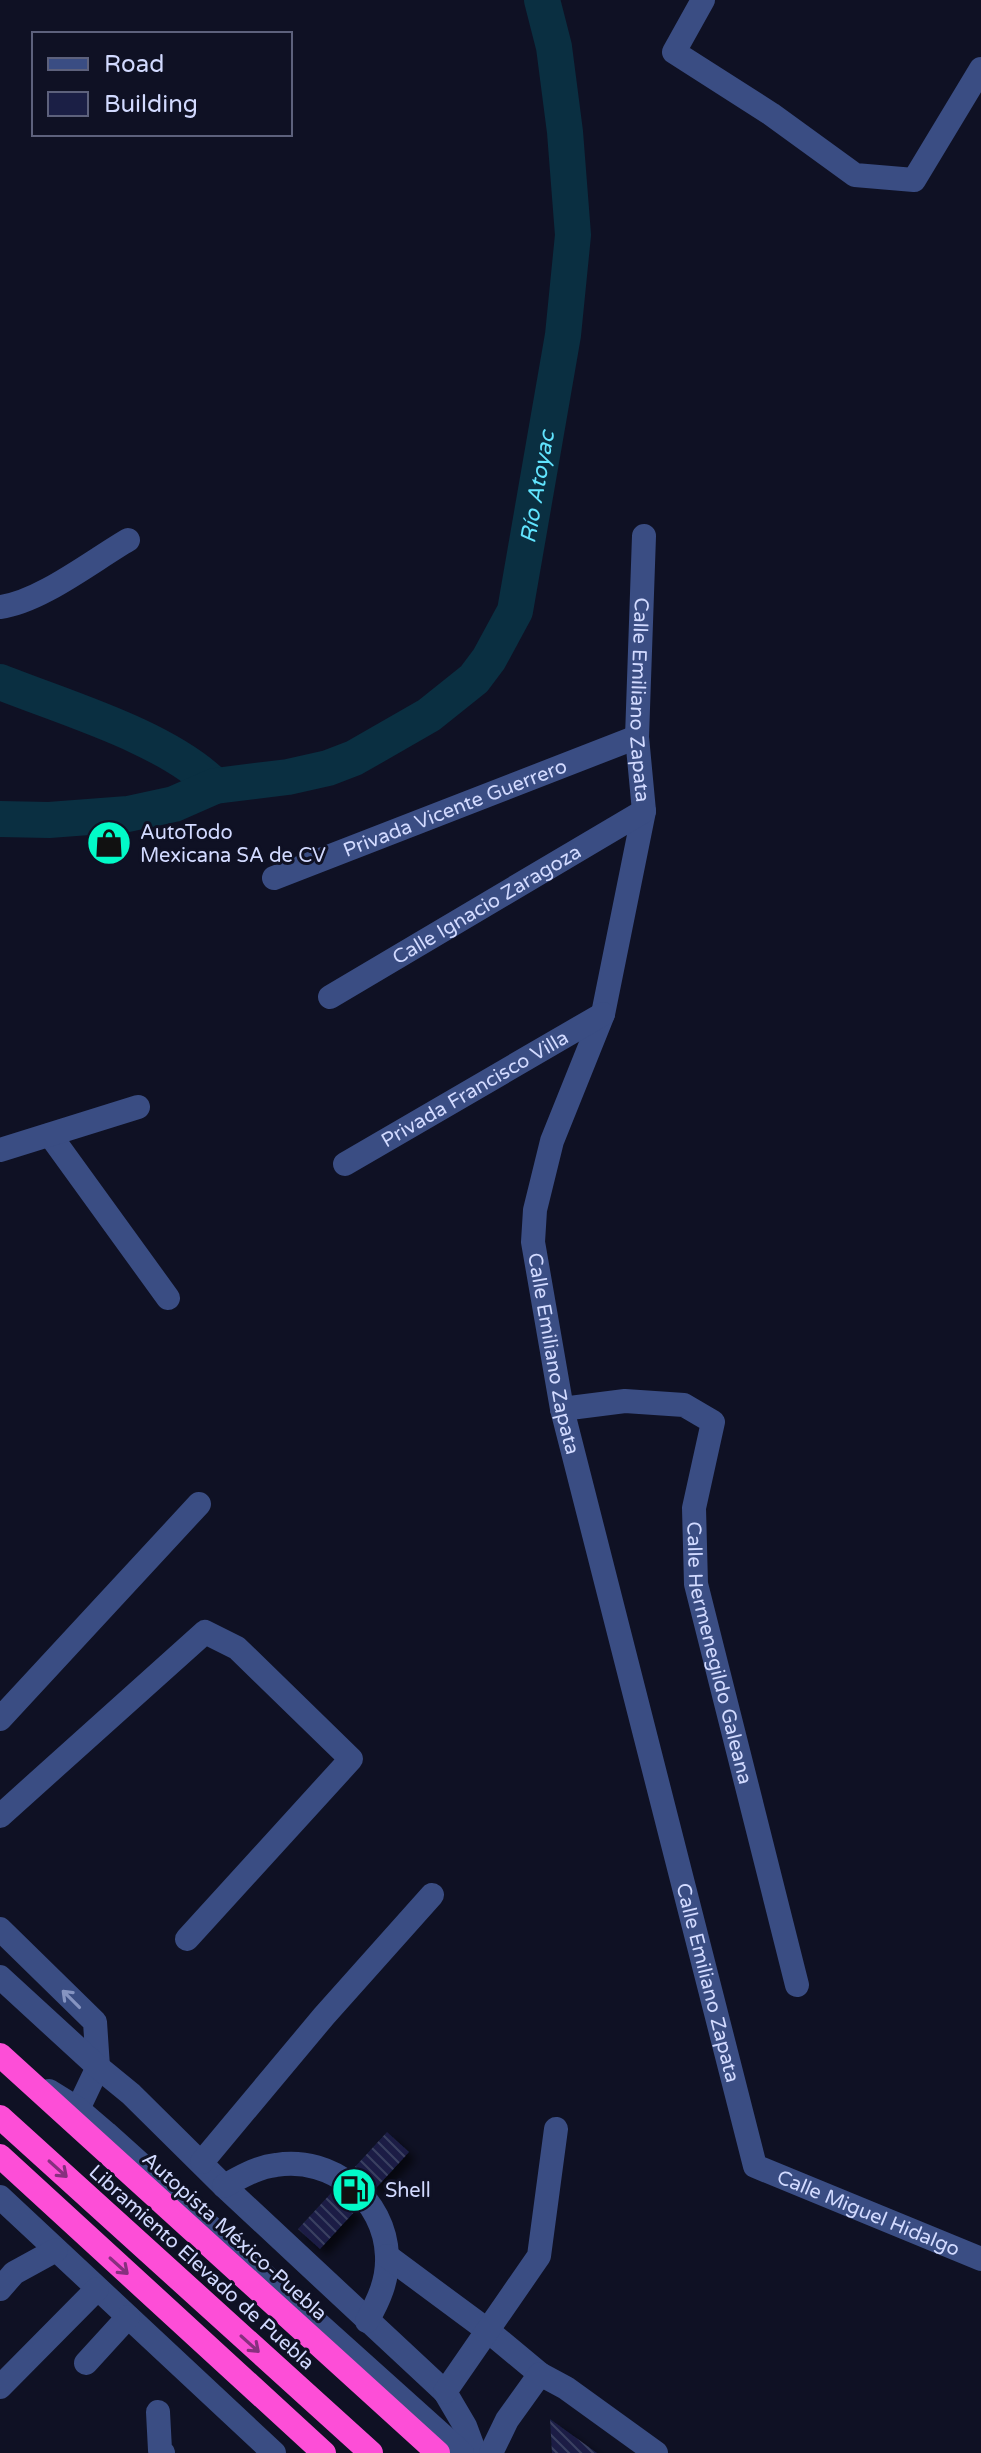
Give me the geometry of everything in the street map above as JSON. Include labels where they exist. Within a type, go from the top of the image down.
[{"type":"highway","name":"Autopista México-Puebla","points":[[0,2055],[11,2076],[438,2453]]},
{"type":"highway","name":"Libramiento Elevado de Puebla","points":[[11,2076],[414,2453]]},
{"type":"highway","name":"Libramiento Elevado de Puebla","points":[[0,2117],[371,2453]]},
{"type":"highway","points":[[0,2156],[324,2453]]},
{"type":"street","points":[[703,0],[674,52],[771,114],[855,175],[914,180],[981,69]]},
{"type":"street","name":"Calle Emiliano Zapata","points":[[644,536],[637,737],[644,811],[603,1014],[552,1141],[535,1210],[533,1242],[562,1409],[755,2166]]},
{"type":"street","points":[[0,607],[35,596],[128,540]]},
{"type":"street","name":"Privada Vicente Guerrero","points":[[274,878],[637,737]]},
{"type":"street","name":"Calle Ignacio Zaragoza","points":[[330,997],[644,811]]},
{"type":"street","name":"Privada Francisco Villa","points":[[345,1164],[603,1014]]},
{"type":"street","points":[[0,1150],[138,1107]]},
{"type":"street","points":[[50,1135],[168,1298]]},
{"type":"street","name":"Calle Hermenegildo Galeana","points":[[562,1409],[625,1401],[684,1405],[713,1422],[694,1508],[696,1584],[797,1985]]},
{"type":"street","points":[[0,1719],[199,1504]]},
{"type":"street","points":[[0,1816],[205,1632],[237,1648],[351,1759],[187,1939]]},
{"type":"street","points":[[202,2162],[324,2016],[432,1895]]},
{"type":"street","points":[[0,1929],[95,2022],[98,2067],[78,2109]]},
{"type":"street","points":[[0,1977],[131,2094],[224,2186],[445,2392],[465,2426],[475,2453]]},
{"type":"street","points":[[11,2076],[78,2109],[462,2453]]},
{"type":"street","points":[[445,2392],[539,2256],[556,2129]]},
{"type":"street","points":[[224,2186],[257,2169],[307,2164],[346,2181],[365,2198],[381,2225],[387,2256],[383,2287],[367,2321]]},
{"type":"street","name":"Calle Miguel Hidalgo","points":[[755,2166],[981,2259]]},
{"type":"street","points":[[0,2197],[274,2453]]},
{"type":"street","points":[[0,2289],[14,2273],[56,2250]]},
{"type":"street","points":[[387,2256],[487,2330],[540,2374],[566,2388],[656,2453]]},
{"type":"street","points":[[0,2387],[97,2289]]},
{"type":"street","points":[[86,2363],[128,2317]]},
{"type":"street","points":[[491,2453],[507,2420],[540,2374]]},
{"type":"street","points":[[158,2412],[160,2450],[163,2453]]},
{"type":"building","points":[[387,2132],[409,2152],[376,2188],[353,2169]]},
{"type":"building","points":[[333,2191],[355,2211],[320,2249],[298,2229]]},
{"type":"building","points":[[550,2419],[597,2453],[552,2453]]},
{"type":"waterway","name":"Río Atoyac","points":[[0,819],[49,820],[128,814],[174,804],[215,786],[288,777],[328,768],[354,758],[429,715],[474,679],[489,659],[515,611],[563,335],[573,235],[554,47],[542,0]]},
{"type":"waterway","name":"Río Atoyac","points":[[0,682],[143,738],[170,753],[215,786]]},
{"type":"place","name":"AutoTodo Mexicana SA de CV","points":[[109,843]]},
{"type":"place","name":"Shell","points":[[354,2190]]}]
